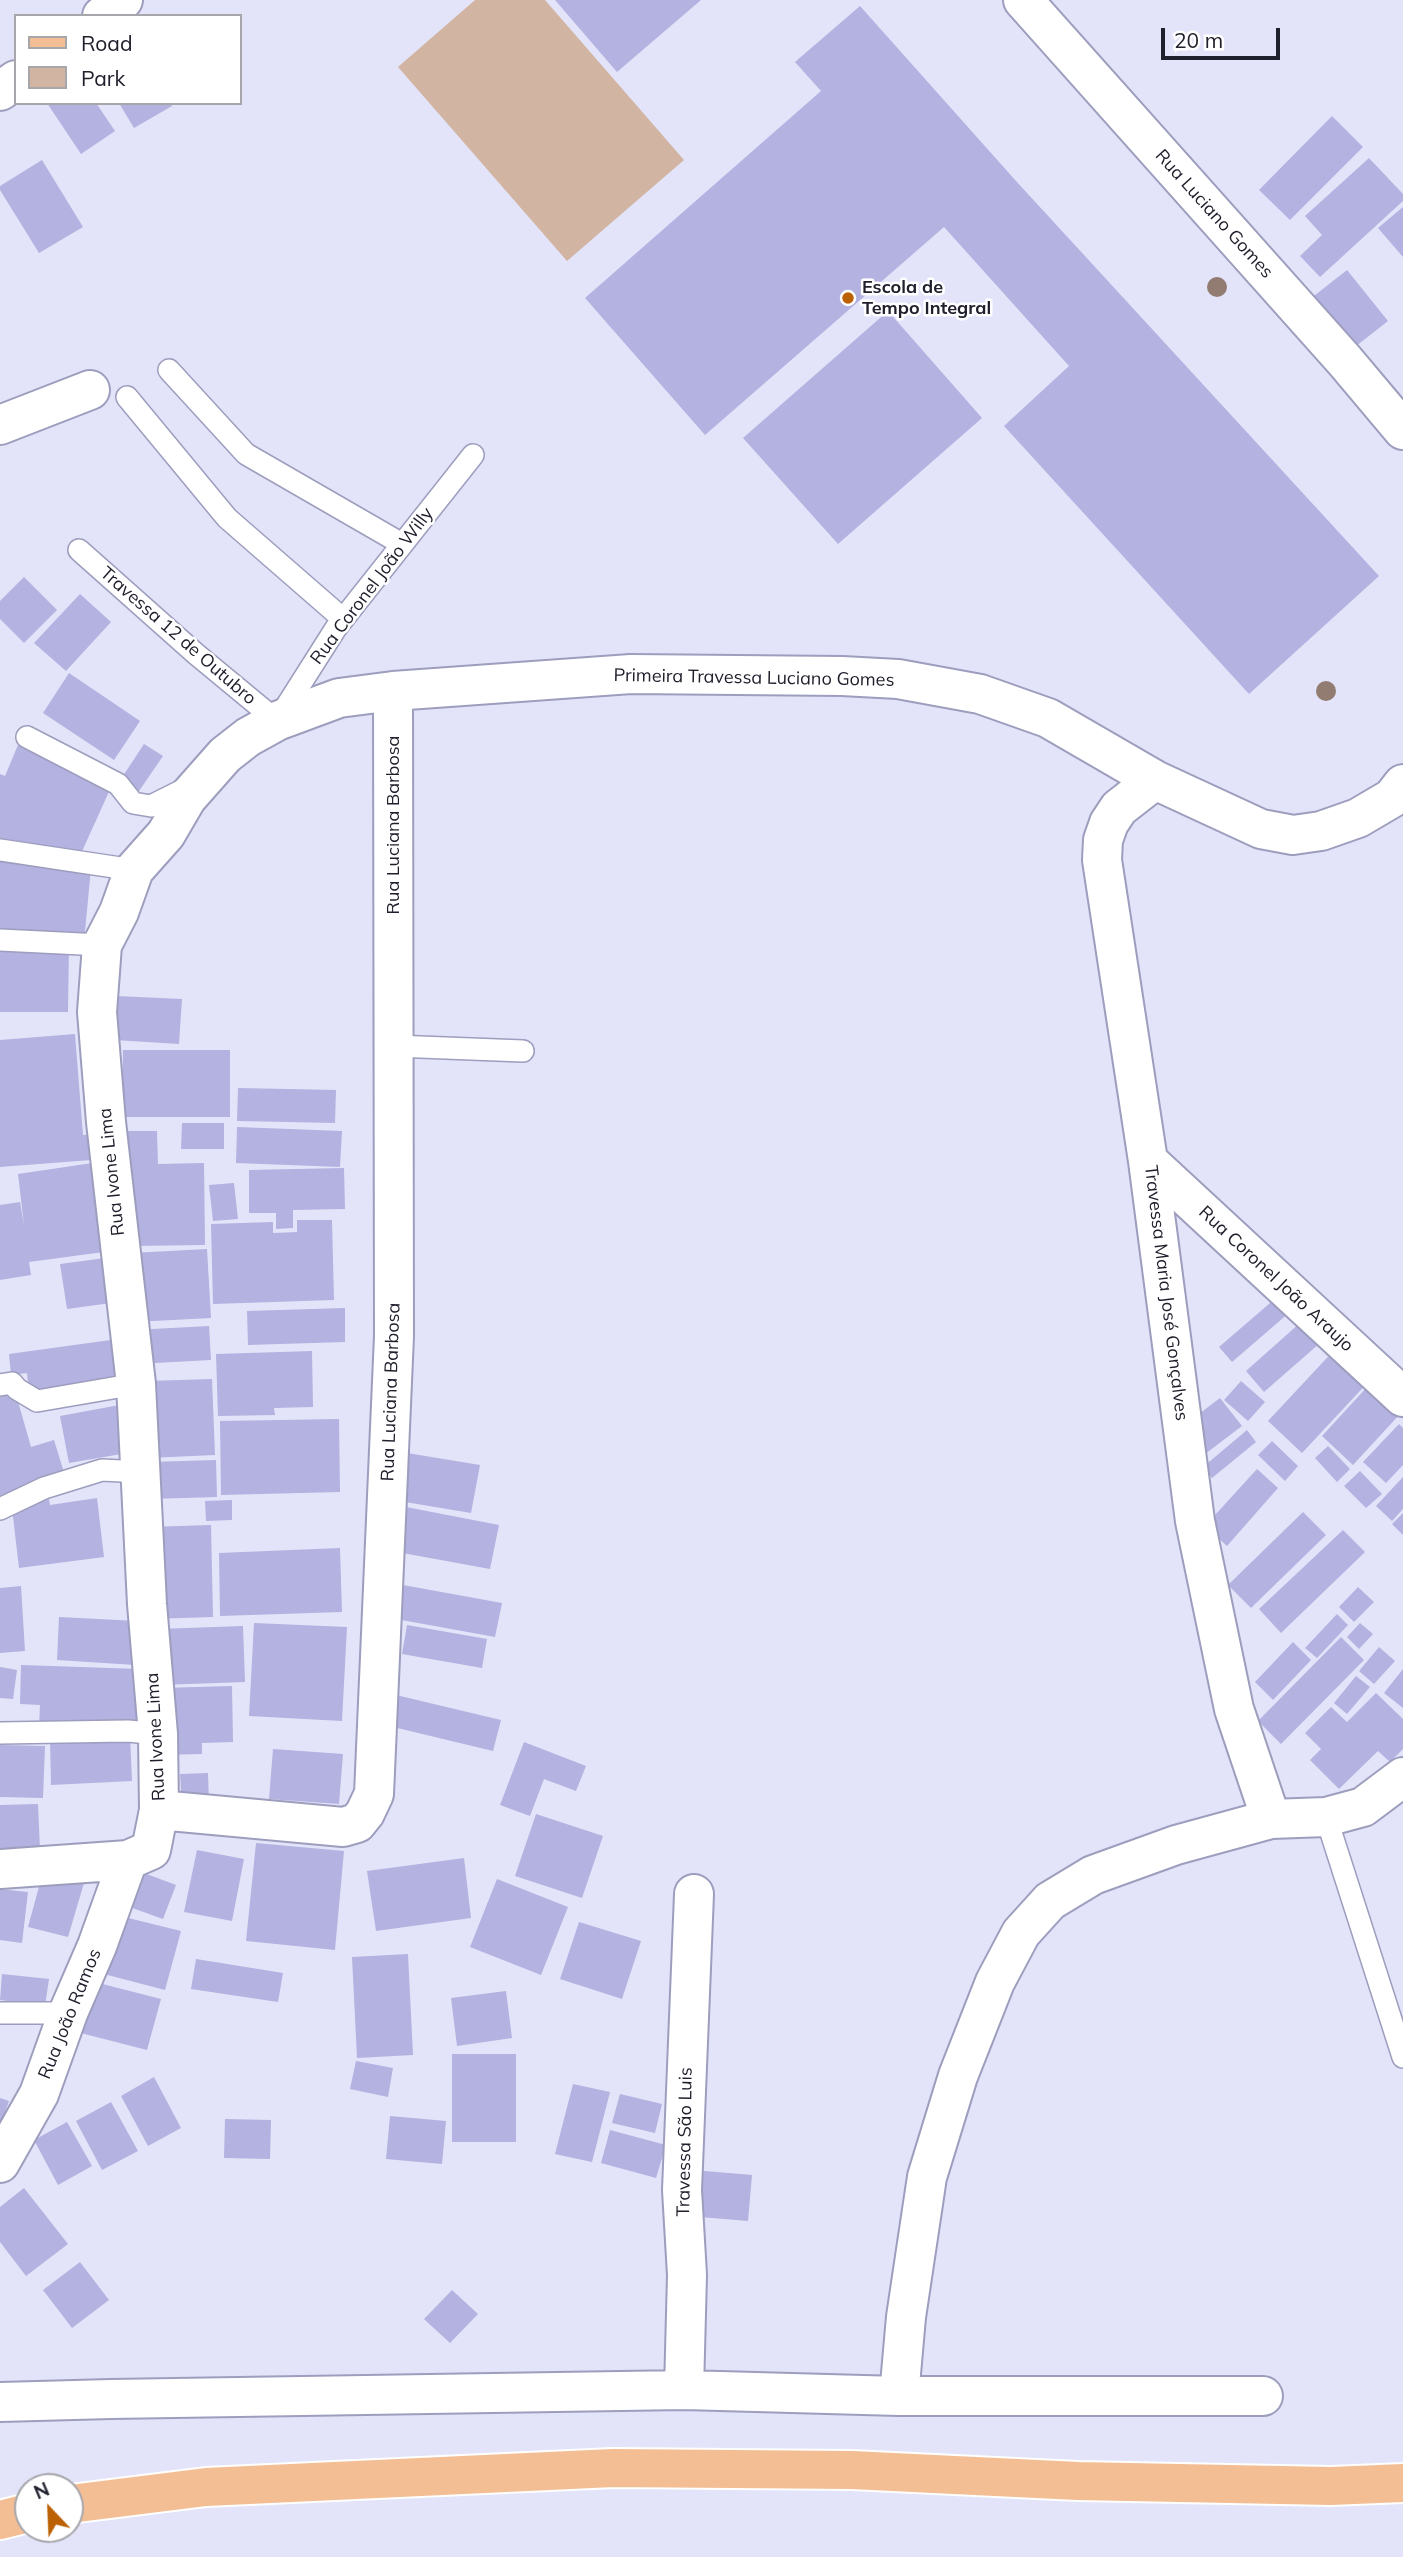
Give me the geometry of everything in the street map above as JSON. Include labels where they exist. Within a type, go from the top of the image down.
[{"type":"main road","points":[[84,2502],[206,2487],[613,2468],[852,2470],[1078,2480],[1318,2486],[1403,2483]]},
{"type":"street","points":[[105,14],[123,0]]},
{"type":"street","name":"Rua Luciano Gomes","points":[[1023,0],[1345,361],[1403,430]]},
{"type":"street","points":[[0,425],[90,390]]},
{"type":"street","name":"Primeira Travessa Luciano Gomes","points":[[393,691],[631,674],[898,679],[981,694],[1048,718],[1155,780],[1261,829],[1293,835],[1321,831],[1358,818],[1392,798],[1403,785]]},
{"type":"street","name":"Rua Ivone Lima","points":[[159,1810],[158,1734],[147,1604],[136,1384],[97,1012],[102,945],[119,912],[134,870],[166,834],[187,798],[225,755],[248,737],[277,721],[339,698],[393,691]]},
{"type":"street","name":"Rua Luciana Barbosa","points":[[159,1810],[343,1826],[357,1823],[374,1794],[394,1336],[393,691]]},
{"type":"street","name":"Travessa Maria José Gonçalves","points":[[1155,780],[1119,808],[1109,823],[1103,840],[1102,860],[1148,1161],[1195,1521],[1234,1709],[1271,1819]]},
{"type":"street","name":"Rua Coronel João Araujo","points":[[1148,1161],[1403,1397]]},
{"type":"street","points":[[899,2396],[906,2317],[927,2177],[958,2076],[996,1982],[1021,1933],[1050,1901],[1093,1875],[1176,1845],[1271,1819],[1326,1816],[1363,1807],[1403,1777]]},
{"type":"street","points":[[0,1869],[128,1860],[151,1850],[159,1810]]},
{"type":"street","name":"Rua João Ramos","points":[[0,2163],[39,2094],[128,1860]]},
{"type":"street","name":"Travessa São Luis","points":[[684,2390],[687,2275],[682,2190],[694,1894]]},
{"type":"street","points":[[0,2402],[684,2390],[899,2396],[1263,2396]]},
{"type":"lane","points":[[169,370],[246,454],[402,544]]},
{"type":"lane","points":[[127,397],[227,518],[343,619]]},
{"type":"lane","name":"Rua Coronel João Willy","points":[[277,721],[343,619],[472,455]]},
{"type":"lane","name":"Travessa 12 de Outubro","points":[[79,550],[196,654],[277,721]]},
{"type":"lane","points":[[27,737],[118,784],[133,803],[151,806],[207,777]]},
{"type":"lane","points":[[0,850],[134,870]]},
{"type":"lane","points":[[0,940],[102,945]]},
{"type":"lane","points":[[394,1046],[523,1051]]},
{"type":"lane","points":[[0,1385],[12,1382],[17,1389],[37,1401],[136,1384]]},
{"type":"lane","points":[[0,1509],[44,1488],[102,1470],[141,1472]]},
{"type":"lane","points":[[0,1733],[128,1731],[158,1734]]},
{"type":"lane","points":[[1326,1816],[1403,2057]]},
{"type":"lane","points":[[0,2012],[68,2013]]},
{"type":"green space","points":[[475,0],[545,0],[684,160],[567,261],[398,67]]},
{"type":"building","points":[[555,0],[701,0],[617,72]]},
{"type":"building","points":[[860,6],[1016,181],[1379,576],[1249,694],[1004,426],[1069,366],[944,227],[705,435],[585,298],[821,91],[795,62]]},
{"type":"building","points":[[48,105],[97,105],[115,131],[81,154]]},
{"type":"building","points":[[120,105],[172,105],[172,106],[134,128]]},
{"type":"building","points":[[1332,116],[1363,147],[1290,220],[1259,190]]},
{"type":"building","points":[[1369,158],[1403,194],[1403,201],[1320,277],[1300,256],[1322,235],[1305,216]]},
{"type":"building","points":[[42,160],[83,227],[39,253],[0,186]]},
{"type":"building","points":[[1403,207],[1403,257],[1378,228]]},
{"type":"building","points":[[1347,270],[1388,321],[1351,350],[1310,299]]},
{"type":"building","points":[[888,311],[982,418],[838,544],[743,438]]},
{"type":"building","points":[[24,577],[57,610],[24,643],[0,619],[0,601]]},
{"type":"building","points":[[80,594],[111,622],[66,671],[34,643]]},
{"type":"building","points":[[69,673],[140,721],[114,760],[43,713]]},
{"type":"building","points":[[144,744],[163,756],[137,794],[119,782]]},
{"type":"building","points":[[18,745],[112,785],[79,858],[0,845],[0,774],[5,776]]},
{"type":"building","points":[[0,860],[91,868],[84,942],[0,934]]},
{"type":"building","points":[[0,945],[69,946],[68,1012],[0,1012]]},
{"type":"building","points":[[116,996],[182,999],[179,1044],[114,1040]]},
{"type":"building","points":[[75,1034],[83,1135],[102,1134],[104,1159],[0,1167],[0,1040]]},
{"type":"building","points":[[123,1050],[230,1050],[230,1117],[122,1117]]},
{"type":"building","points":[[238,1088],[336,1090],[335,1123],[237,1121]]},
{"type":"building","points":[[182,1123],[224,1123],[224,1149],[181,1149]]},
{"type":"building","points":[[237,1127],[342,1131],[340,1167],[236,1163]]},
{"type":"building","points":[[128,1131],[157,1131],[158,1164],[204,1163],[205,1245],[129,1246]]},
{"type":"building","points":[[99,1162],[111,1251],[29,1262],[31,1275],[0,1280],[0,1205],[20,1202],[24,1225],[18,1174]]},
{"type":"building","points":[[344,1168],[345,1209],[293,1210],[293,1228],[276,1229],[276,1213],[249,1213],[249,1170]]},
{"type":"building","points":[[234,1183],[238,1219],[213,1221],[209,1185]]},
{"type":"building","points":[[297,1220],[332,1220],[334,1300],[213,1304],[211,1224],[273,1222],[273,1233],[297,1232]]},
{"type":"building","points":[[207,1249],[211,1318],[134,1322],[131,1253]]},
{"type":"building","points":[[105,1258],[111,1303],[67,1309],[60,1264]]},
{"type":"building","points":[[1277,1297],[1290,1312],[1232,1362],[1219,1347]]},
{"type":"building","points":[[345,1308],[345,1342],[248,1345],[247,1311]]},
{"type":"building","points":[[1301,1322],[1320,1343],[1264,1392],[1246,1371]]},
{"type":"building","points":[[209,1326],[211,1360],[136,1364],[134,1330]]},
{"type":"building","points":[[118,1339],[124,1380],[29,1393],[27,1373],[11,1375],[9,1354]]},
{"type":"building","points":[[1338,1346],[1372,1378],[1302,1453],[1268,1421]]},
{"type":"building","points":[[312,1351],[313,1407],[274,1408],[275,1415],[218,1416],[216,1354]]},
{"type":"building","points":[[212,1379],[215,1455],[148,1458],[146,1381]]},
{"type":"building","points":[[1241,1381],[1265,1402],[1248,1421],[1224,1400]]},
{"type":"building","points":[[1368,1386],[1400,1414],[1353,1465],[1322,1436]]},
{"type":"building","points":[[15,1391],[31,1447],[54,1440],[66,1479],[0,1498],[0,1395]]},
{"type":"building","points":[[1220,1398],[1242,1426],[1205,1454],[1183,1426]]},
{"type":"building","points":[[125,1404],[133,1452],[69,1463],[60,1416]]},
{"type":"building","points":[[339,1419],[340,1492],[221,1495],[220,1421]]},
{"type":"building","points":[[1399,1424],[1403,1428],[1403,1465],[1386,1483],[1363,1462]]},
{"type":"building","points":[[1247,1430],[1256,1442],[1212,1478],[1203,1467]]},
{"type":"building","points":[[1272,1441],[1298,1466],[1285,1481],[1258,1455]]},
{"type":"building","points":[[1328,1446],[1350,1469],[1337,1482],[1315,1458]]},
{"type":"building","points":[[395,1451],[480,1465],[471,1513],[387,1499]]},
{"type":"building","points":[[216,1460],[217,1497],[150,1499],[148,1462]]},
{"type":"building","points":[[1257,1469],[1278,1488],[1227,1546],[1205,1526]]},
{"type":"building","points":[[1360,1471],[1382,1494],[1366,1508],[1344,1486]]},
{"type":"building","points":[[1403,1477],[1403,1509],[1392,1521],[1376,1506]]},
{"type":"building","points":[[48,1493],[50,1505],[97,1498],[104,1557],[19,1568],[12,1508]]},
{"type":"building","points":[[232,1500],[232,1520],[206,1521],[205,1501]]},
{"type":"building","points":[[406,1507],[499,1525],[490,1569],[397,1552]]},
{"type":"building","points":[[1303,1512],[1326,1535],[1251,1608],[1228,1585]]},
{"type":"building","points":[[1403,1513],[1403,1535],[1392,1524]]},
{"type":"building","points":[[211,1525],[213,1617],[151,1619],[148,1527]]},
{"type":"building","points":[[1343,1530],[1365,1552],[1281,1633],[1259,1609]]},
{"type":"building","points":[[340,1548],[342,1612],[220,1616],[219,1553]]},
{"type":"building","points":[[403,1585],[502,1603],[495,1637],[396,1619]]},
{"type":"building","points":[[21,1586],[25,1651],[0,1653],[0,1588]]},
{"type":"building","points":[[1358,1587],[1374,1602],[1354,1622],[1339,1607]]},
{"type":"building","points":[[1337,1614],[1348,1625],[1317,1658],[1305,1648]]},
{"type":"building","points":[[59,1617],[137,1621],[135,1665],[57,1660]]},
{"type":"building","points":[[254,1623],[347,1627],[342,1721],[249,1716]]},
{"type":"building","points":[[1360,1623],[1373,1634],[1359,1649],[1347,1637]]},
{"type":"building","points":[[407,1625],[487,1639],[482,1668],[402,1654]]},
{"type":"building","points":[[243,1626],[245,1682],[160,1685],[158,1629]]},
{"type":"building","points":[[1341,1637],[1364,1660],[1281,1744],[1258,1721]]},
{"type":"building","points":[[1293,1642],[1311,1660],[1273,1700],[1255,1682]]},
{"type":"building","points":[[1379,1647],[1395,1661],[1374,1684],[1359,1671]]},
{"type":"building","points":[[21,1665],[140,1669],[138,1729],[39,1727],[40,1705],[20,1704]]},
{"type":"building","points":[[0,1667],[17,1670],[13,1699],[0,1698]]},
{"type":"building","points":[[1403,1669],[1403,1708],[1384,1693]]},
{"type":"building","points":[[1356,1676],[1370,1687],[1347,1714],[1334,1703]]},
{"type":"building","points":[[232,1686],[233,1742],[202,1743],[202,1754],[161,1755],[160,1688]]},
{"type":"building","points":[[1376,1693],[1403,1719],[1403,1749],[1390,1762],[1378,1751],[1339,1789],[1310,1760],[1321,1749],[1305,1733],[1331,1707],[1347,1722]]},
{"type":"building","points":[[396,1695],[501,1720],[493,1751],[389,1726]]},
{"type":"building","points":[[130,1735],[132,1781],[51,1785],[50,1739]]},
{"type":"building","points":[[524,1742],[586,1766],[576,1791],[544,1779],[530,1816],[500,1805]]},
{"type":"building","points":[[0,1745],[45,1746],[43,1798],[0,1797]]},
{"type":"building","points":[[273,1749],[343,1754],[339,1804],[269,1799]]},
{"type":"building","points":[[208,1773],[209,1803],[182,1804],[180,1774]]},
{"type":"building","points":[[38,1804],[40,1850],[0,1852],[0,1805]]},
{"type":"building","points":[[536,1814],[603,1836],[582,1898],[515,1876]]},
{"type":"building","points":[[256,1843],[344,1851],[335,1950],[246,1941]]},
{"type":"building","points":[[197,1850],[244,1859],[232,1921],[184,1912]]},
{"type":"building","points":[[464,1858],[471,1918],[376,1931],[367,1871]]},
{"type":"building","points":[[136,1870],[176,1885],[163,1919],[124,1905]]},
{"type":"building","points":[[43,1872],[84,1883],[68,1937],[28,1927]]},
{"type":"building","points":[[497,1879],[568,1907],[541,1975],[470,1947]]},
{"type":"building","points":[[0,1889],[28,1892],[22,1943],[0,1940]]},
{"type":"building","points":[[116,1915],[181,1931],[165,1990],[100,1973]]},
{"type":"building","points":[[579,1922],[641,1941],[622,1999],[560,1979]]},
{"type":"building","points":[[408,1954],[413,2055],[357,2058],[352,1957]]},
{"type":"building","points":[[196,1959],[283,1973],[278,2002],[191,1989]]},
{"type":"building","points":[[2,1974],[49,1979],[45,2006],[0,2000]]},
{"type":"building","points":[[83,1979],[161,1999],[147,2050],[69,2030]]},
{"type":"building","points":[[506,1991],[512,2038],[457,2046],[451,1998]]},
{"type":"building","points":[[452,2054],[516,2054],[516,2142],[452,2142]]},
{"type":"building","points":[[356,2061],[393,2068],[388,2097],[350,2089]]},
{"type":"building","points":[[154,2077],[181,2128],[148,2146],[121,2096]]},
{"type":"building","points":[[573,2084],[610,2092],[592,2162],[555,2154]]},
{"type":"building","points":[[620,2094],[662,2104],[655,2133],[612,2123]]},
{"type":"building","points":[[0,2098],[9,2101],[0,2127]]},
{"type":"building","points":[[111,2102],[138,2151],[102,2170],[76,2121]]},
{"type":"building","points":[[390,2116],[446,2121],[442,2164],[386,2159]]},
{"type":"building","points":[[225,2119],[271,2120],[270,2159],[224,2158]]},
{"type":"building","points":[[67,2122],[92,2166],[58,2185],[34,2140]]},
{"type":"building","points":[[610,2130],[666,2145],[656,2178],[601,2163]]},
{"type":"building","points":[[693,2170],[752,2175],[748,2221],[688,2216]]},
{"type":"building","points":[[24,2188],[68,2244],[26,2276],[0,2242],[0,2207]]},
{"type":"building","points":[[80,2262],[109,2300],[72,2328],[43,2290]]},
{"type":"building","points":[[452,2290],[478,2314],[450,2343],[424,2319]]},
{"type":"place","name":"Escola de Tempo Integral","points":[[848,298]]}]
